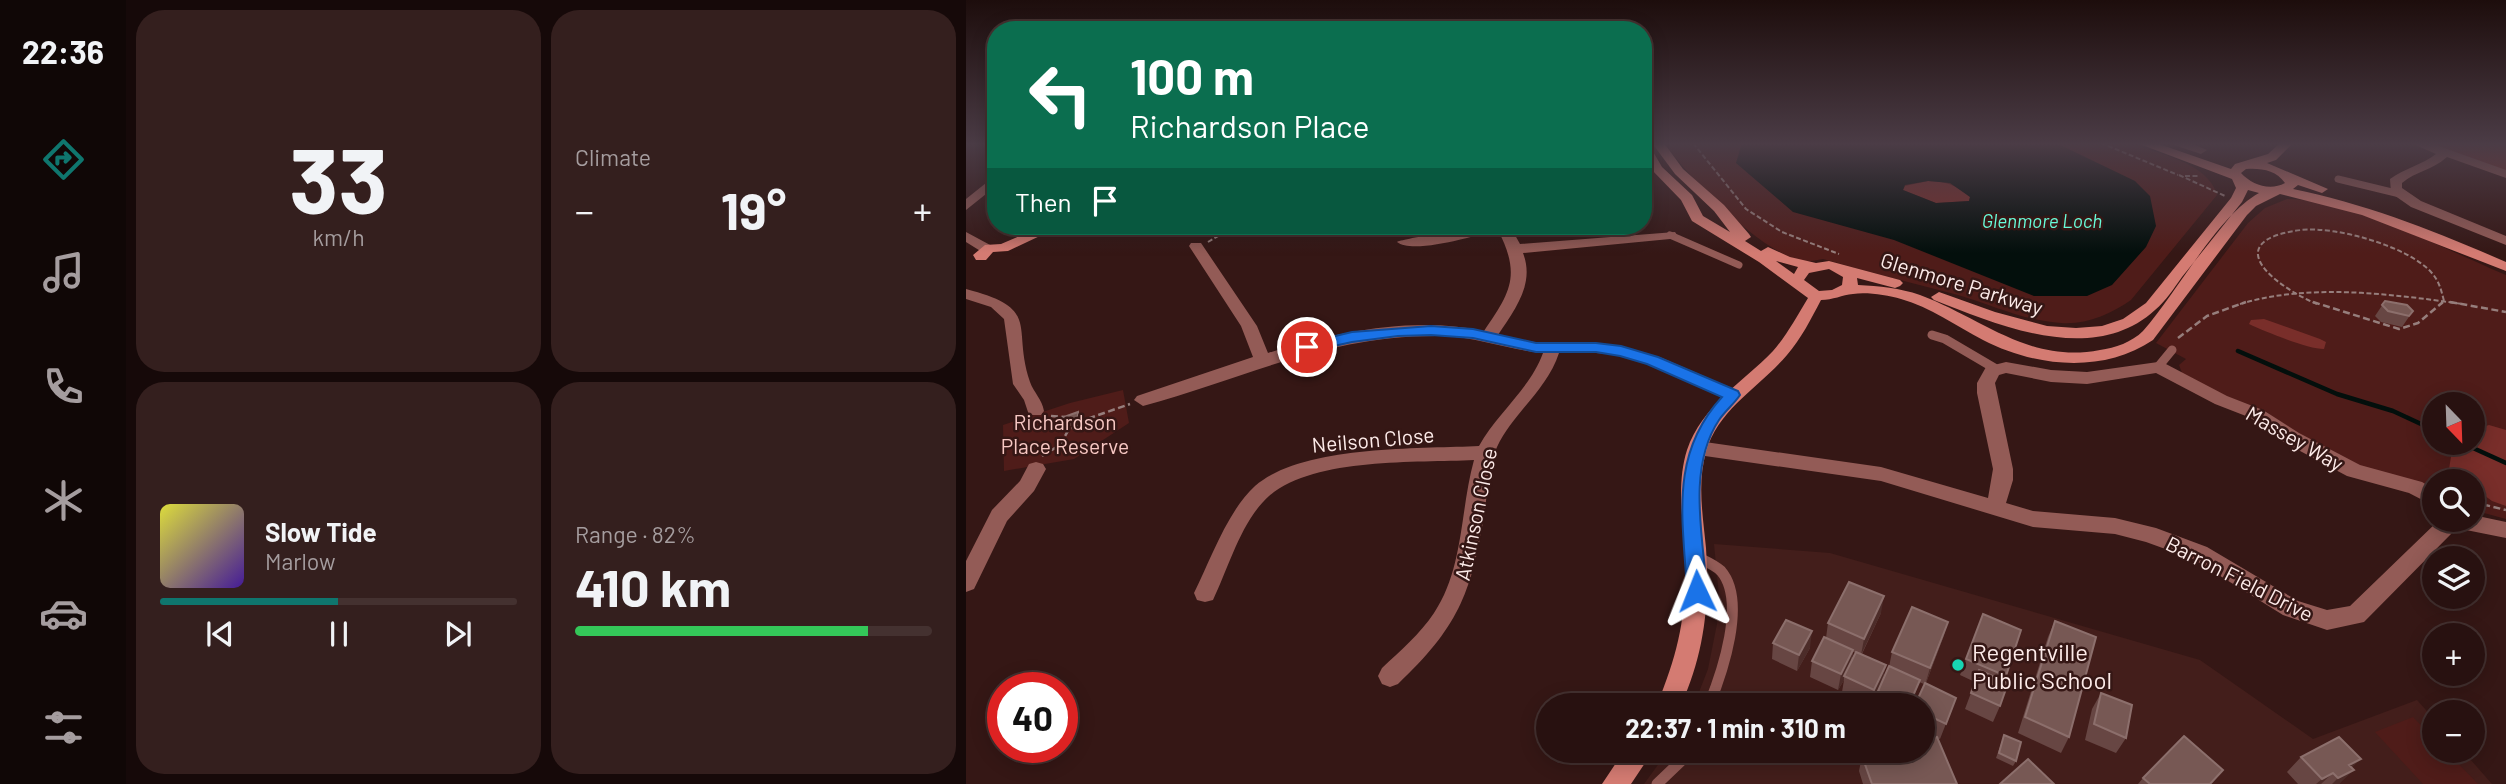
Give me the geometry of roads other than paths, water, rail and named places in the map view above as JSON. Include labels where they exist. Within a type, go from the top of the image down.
[{"type":"main road","points":[[1668,180],[1687,198],[1697,218],[1817,295],[1780,353],[1732,395],[1711,419],[1698,447],[1691,485],[1696,556],[1695,624],[1688,659],[1675,693]]},
{"type":"main road","points":[[1685,180],[1720,209],[1736,231],[1785,260],[1811,266]]},
{"type":"main road","name":"Glenmore Parkway","points":[[1817,295],[1838,294],[1847,289],[1886,291],[1915,298],[1997,340],[2023,349],[2058,356],[2095,356],[2118,352],[2142,340],[2237,199],[2242,188],[2237,180]]},
{"type":"main road","points":[[2239,180],[2258,188],[2327,200],[2385,218],[2506,267]]},
{"type":"main road","points":[[2277,190],[2292,184],[2290,180]]},
{"type":"main road","points":[[2301,180],[2386,208],[2506,256]]},
{"type":"main road","name":"Glenmore Parkway","points":[[1811,266],[1829,265],[1890,281],[2019,326],[2054,332],[2082,332],[2118,326],[2141,316],[2192,267],[2242,212],[2277,190]]},
{"type":"main road","points":[[978,257],[999,255],[1003,248],[1033,235]]},
{"type":"main road","points":[[1799,285],[1799,274],[1811,266]]},
{"type":"main road","points":[[1845,271],[1851,281],[1847,289]]},
{"type":"main road","points":[[1615,784],[1631,763]]},
{"type":"street","points":[[2398,180],[2395,187],[2400,194],[2506,241]]},
{"type":"street","points":[[966,206],[986,187]]},
{"type":"street","points":[[1404,242],[1437,240],[1458,235]]},
{"type":"street","points":[[1489,336],[1511,303],[1520,282],[1521,266],[1517,249],[1508,235]]},
{"type":"street","points":[[1517,249],[1670,235]]},
{"type":"street","points":[[966,236],[978,257]]},
{"type":"street","points":[[1196,246],[1249,326],[1263,360]]},
{"type":"street","points":[[966,294],[996,304],[1012,317],[1021,384],[1033,399],[1035,411]]},
{"type":"street","points":[[1143,400],[1263,360],[1329,342],[1378,333],[1431,330],[1489,336],[1529,346],[1596,348],[1631,354],[1732,395]]},
{"type":"street","name":"Atkinson Close","points":[[1390,676],[1425,644],[1455,600],[1465,570],[1485,453],[1503,420],[1544,374],[1553,348]]},
{"type":"street","points":[[1995,508],[2003,481],[2003,469],[1986,388],[1990,374],[1996,369],[2012,368],[2051,376],[2087,378],[2158,367]]},
{"type":"street","name":"Massey Way","points":[[2158,367],[2221,400],[2257,414],[2292,438],[2354,471],[2422,492]]},
{"type":"street","name":"Barron Field Drive","points":[[1698,447],[1889,476],[1995,508],[2053,522],[2115,526],[2167,540],[2217,562],[2291,608],[2327,620],[2356,615],[2438,532]]},
{"type":"street","name":"Neilson Close","points":[[1205,593],[1249,507],[1261,491],[1280,478],[1301,469],[1327,463],[1485,453]]},
{"type":"street","points":[[966,583],[999,516],[1027,486],[1035,465]]},
{"type":"street","points":[[2485,526],[2506,530]]},
{"type":"lane","points":[[2340,180],[2400,194]]},
{"type":"lane","points":[[1670,235],[1739,265]]},
{"type":"lane","points":[[1932,335],[1945,339],[1996,369]]},
{"type":"lane","points":[[2158,367],[2172,350]]},
{"type":"lane","points":[[1696,556],[1722,572],[1728,584],[1731,601],[1724,660],[1715,693]]},
{"type":"lane","points":[[1657,784],[1679,763]]},
{"type":"water","name":"Glenmore Loch","points":[[1755,180],[2132,180],[2150,196],[2156,226],[2146,247],[2112,285],[2087,296],[2034,296],[1894,240],[1793,212]],"holes":[[[1928,181],[1950,183],[1970,197],[1969,201],[1936,203],[1903,190],[1905,185]]]},
{"type":"waterway","points":[[2238,351],[2337,394],[2393,411],[2422,424]]},
{"type":"waterway","points":[[2485,453],[2506,463]]},
{"type":"place","name":"Regentville Public School","points":[[1958,665]]},
{"type":"park label","name":"Richardson Place Reserve","points":[[1065,433]]}]
